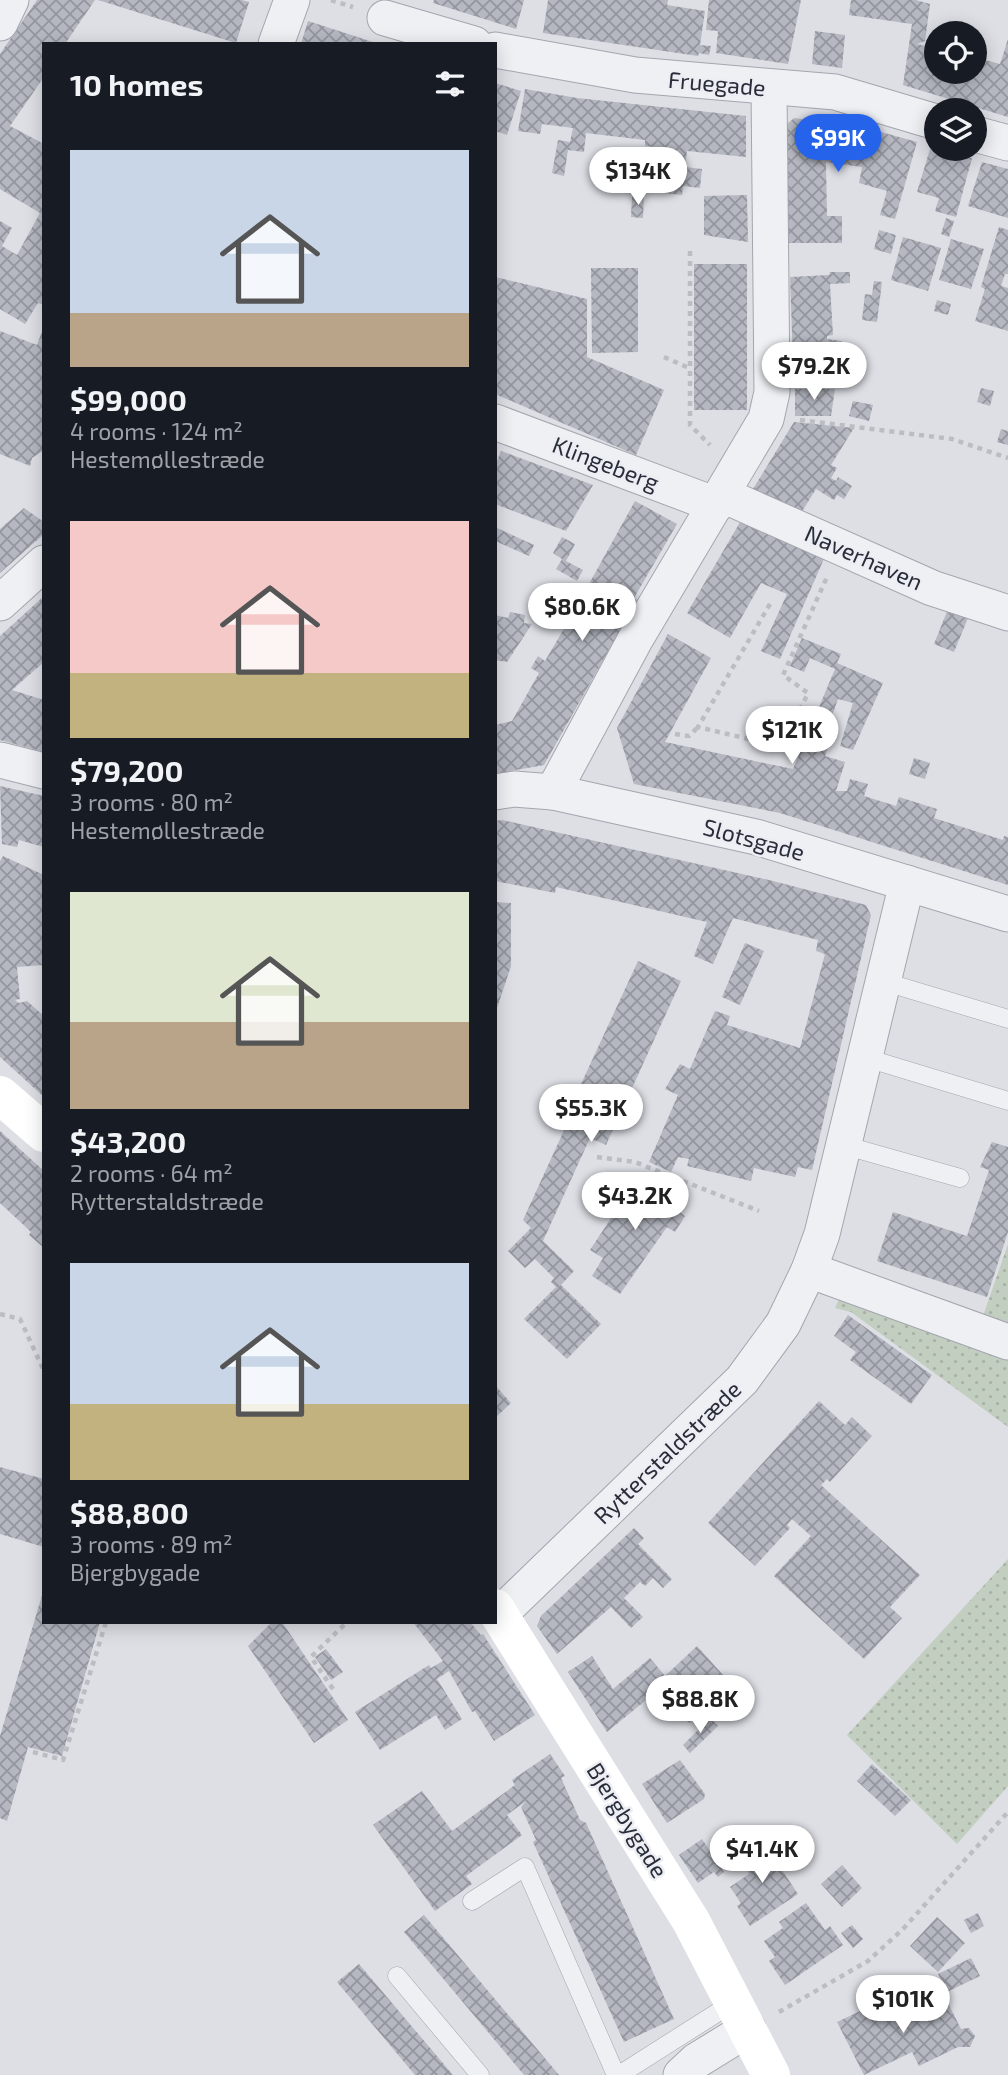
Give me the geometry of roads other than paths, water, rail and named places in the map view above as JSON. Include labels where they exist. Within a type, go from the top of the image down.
[{"type":"street","points":[[0,23],[12,0]]},
{"type":"street","points":[[276,42],[292,0]]},
{"type":"street","points":[[385,18],[467,42]]},
{"type":"street","name":"Fruegade","points":[[497,50],[635,75],[835,92],[924,118]]},
{"type":"street","points":[[553,792],[636,638],[766,419],[772,392],[769,88]]},
{"type":"street","points":[[987,138],[1008,144]]},
{"type":"street","name":"Klingeberg","points":[[497,423],[725,490]]},
{"type":"street","name":"Naverhaven","points":[[725,490],[932,588],[1008,613]]},
{"type":"street","points":[[0,603],[42,565]]},
{"type":"street","points":[[0,760],[42,770]]},
{"type":"street","name":"Slotsgade","points":[[497,792],[514,789],[553,792],[756,837],[1008,914]]},
{"type":"street","name":"Rytterstaldstræde","points":[[498,1611],[742,1380],[783,1324],[810,1270],[822,1234],[906,883]]},
{"type":"street","points":[[0,1095],[42,1131]]},
{"type":"street","points":[[810,1270],[1008,1342]]},
{"type":"street","name":"Bjergbygade","points":[[498,1611],[691,1921],[771,2075]]},
{"type":"street","points":[[681,2075],[741,2015]]},
{"type":"lane","points":[[882,981],[1008,1019]]},
{"type":"lane","points":[[863,1057],[1008,1101]]},
{"type":"lane","points":[[843,1145],[960,1178]]},
{"type":"lane","points":[[472,1901],[526,1867],[617,2075],[741,2015]]},
{"type":"lane","points":[[397,1976],[480,2075]]}]
